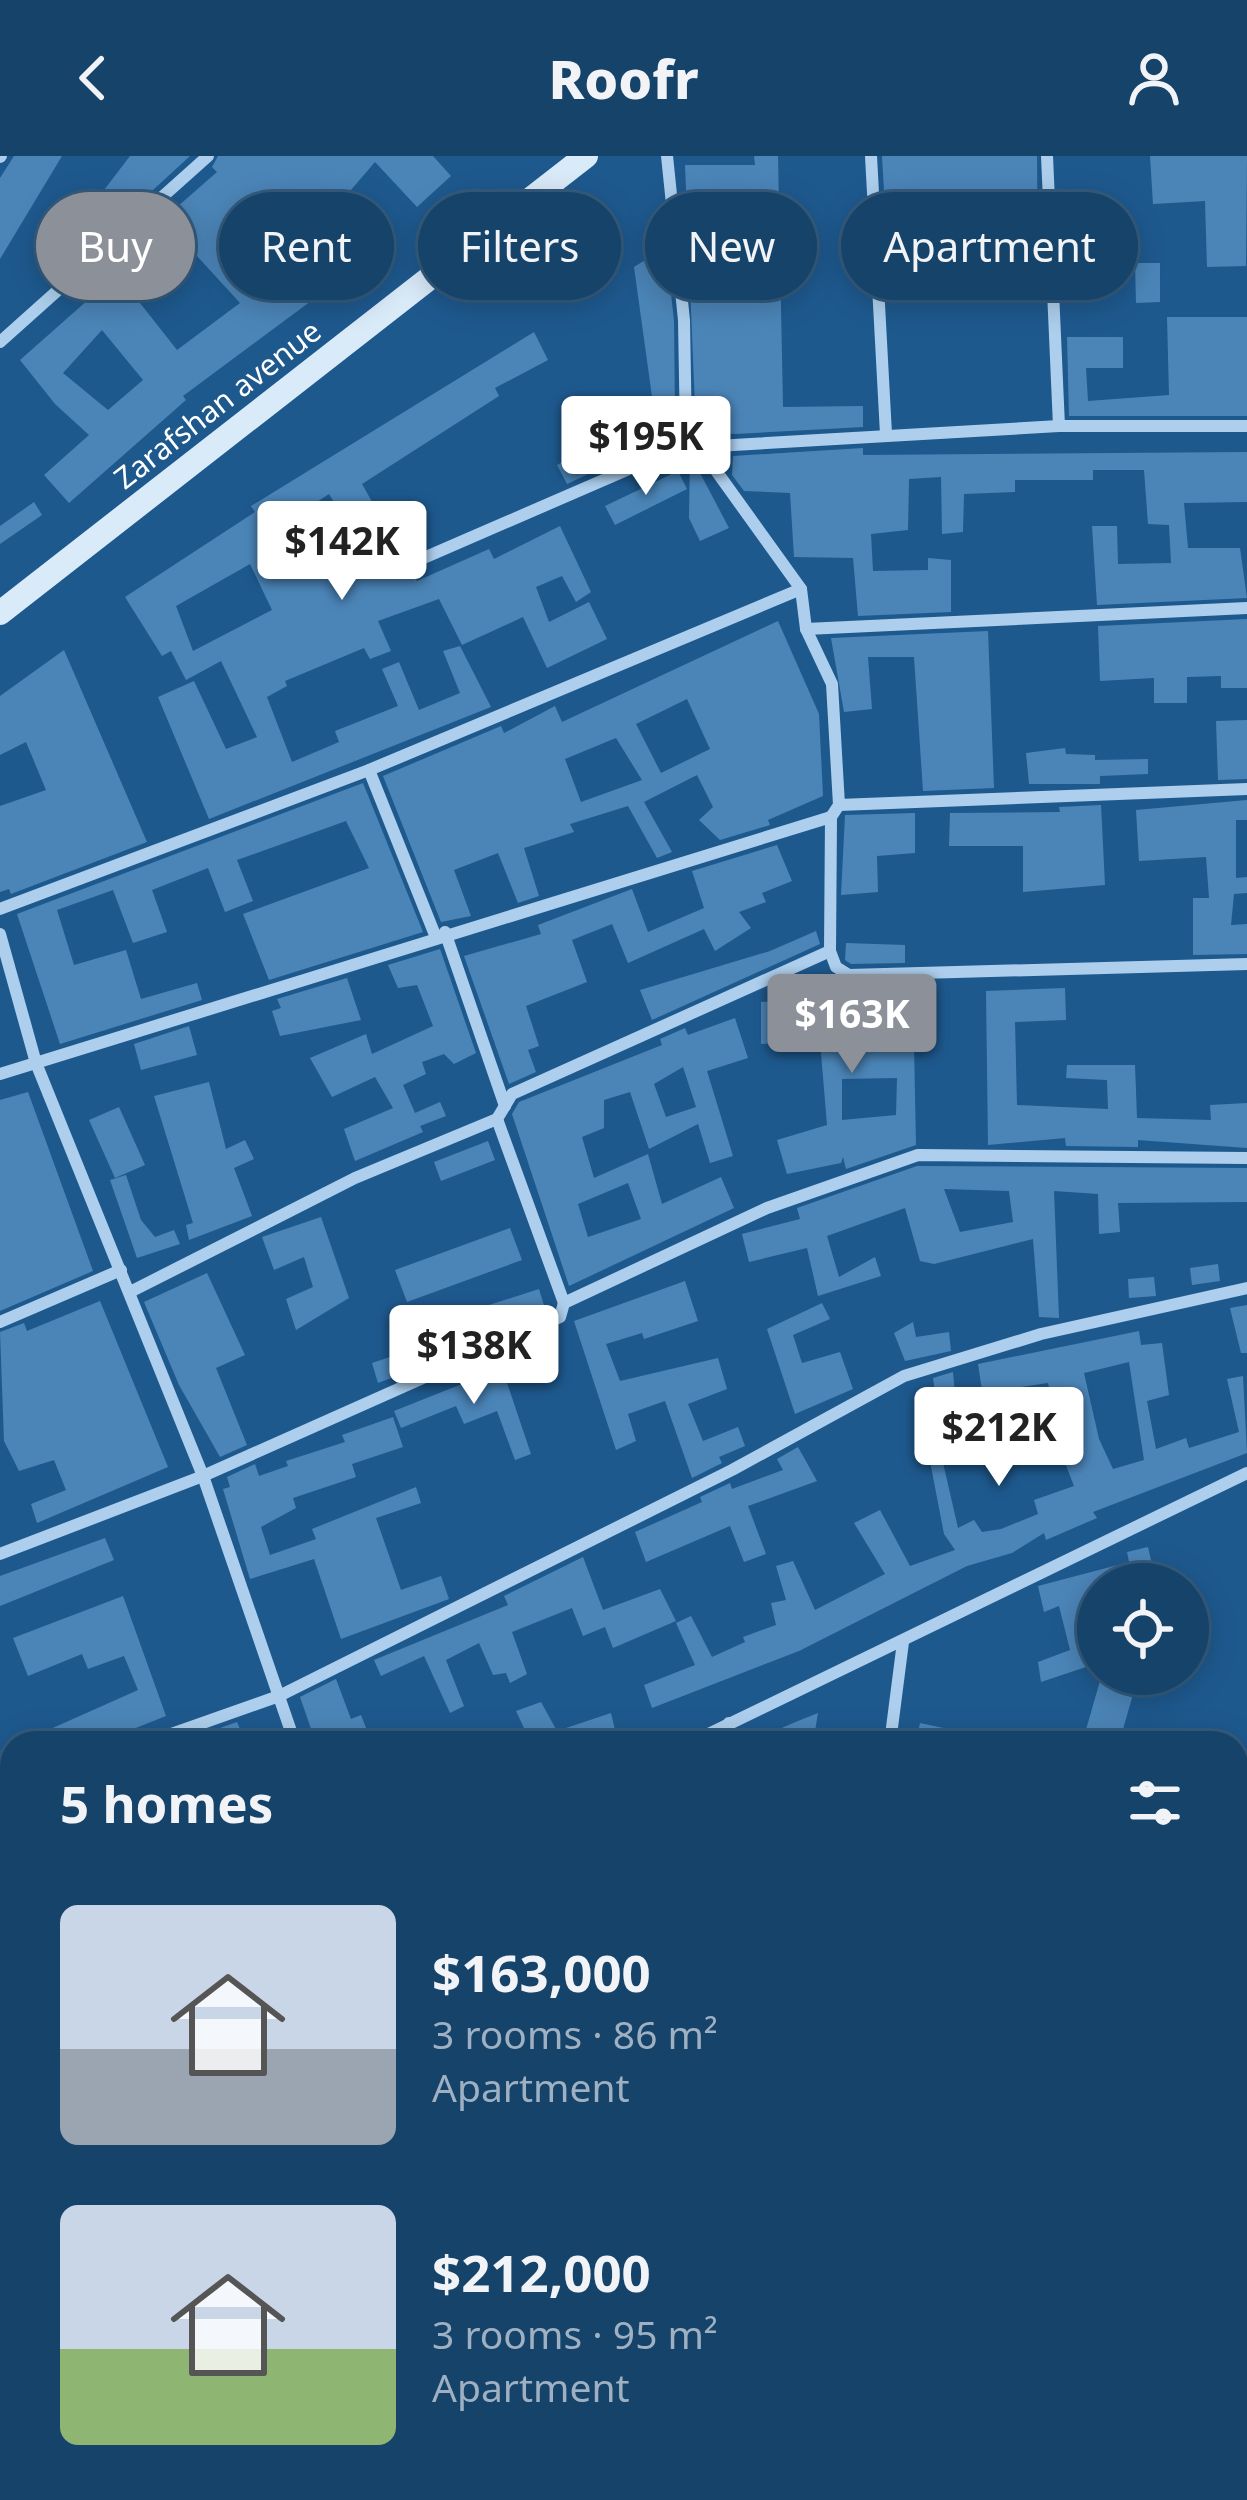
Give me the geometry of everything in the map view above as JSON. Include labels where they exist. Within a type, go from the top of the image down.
[{"type":"main road","name":"Zarafshan avenue","points":[[0,614],[586,156]]},
{"type":"street","points":[[0,342],[208,156]]},
{"type":"street","points":[[667,156],[694,445],[800,589],[806,628],[832,684],[835,811],[830,951],[836,967],[849,975],[1247,964]]},
{"type":"street","points":[[872,156],[886,434]]},
{"type":"street","points":[[1048,156],[1059,426]]},
{"type":"street","points":[[419,560],[694,445],[1059,426],[1247,427]]},
{"type":"street","points":[[0,908],[369,770],[800,589]]},
{"type":"street","points":[[806,628],[1247,608]]},
{"type":"street","points":[[0,1553],[203,1476],[560,1317],[564,1303],[440,934],[369,770]]},
{"type":"street","points":[[0,1074],[263,997],[440,934],[835,811],[1247,789]]},
{"type":"street","points":[[0,934],[36,1064],[203,1476],[291,1731]]},
{"type":"street","points":[[130,1292],[355,1178],[501,1113],[512,1094],[830,951]]},
{"type":"street","points":[[564,1303],[766,1208],[918,1154],[1247,1158]]},
{"type":"street","points":[[0,1322],[122,1270]]},
{"type":"street","points":[[180,1731],[279,1696],[733,1470],[904,1376],[1041,1334],[1247,1288]]},
{"type":"street","points":[[715,1731],[1247,1473]]},
{"type":"street","points":[[892,1731],[903,1642]]},
{"type":"street","points":[[727,1731],[729,1724]]},
{"type":"building","points":[[14,156],[62,156],[36,192],[0,259],[0,178]]},
{"type":"building","points":[[130,156],[190,156],[151,192],[103,192]]},
{"type":"building","points":[[218,156],[433,156],[451,176],[433,192],[418,192],[417,207],[375,162],[349,192],[219,192],[219,280],[195,254],[194,192],[217,172],[212,167]]},
{"type":"building","points":[[754,156],[778,156],[779,192],[686,192],[685,165],[755,165]]},
{"type":"building","points":[[882,156],[1037,156],[1037,192],[884,192]]},
{"type":"building","points":[[1150,156],[1247,156],[1246,266],[1207,267],[1205,201],[1153,204]]},
{"type":"building","points":[[645,260],[645,300],[672,300],[675,413],[654,411],[634,267]]},
{"type":"building","points":[[1138,263],[1160,263],[1160,302],[1136,303]]},
{"type":"building","points":[[88,300],[138,300],[177,350],[240,303],[237,300],[312,300],[183,396],[186,400],[69,503],[44,475],[89,435],[55,404],[20,360]],"holes":[[[102,330],[143,380],[108,410],[63,373]]]},
{"type":"building","points":[[691,300],[781,300],[783,407],[863,406],[863,427],[735,434],[696,431]]},
{"type":"building","points":[[1167,317],[1247,317],[1247,416],[1069,416],[1067,337],[1123,337],[1123,368],[1086,368],[1088,401],[1169,395]]},
{"type":"building","points":[[534,332],[548,360],[495,388],[499,396],[362,484],[417,581],[489,549],[494,559],[560,526],[591,592],[576,602],[562,576],[536,587],[549,622],[589,602],[607,639],[547,668],[523,617],[462,645],[439,599],[378,621],[391,651],[370,659],[364,648],[285,681],[287,686],[267,697],[292,762],[339,742],[335,731],[398,706],[382,669],[399,662],[419,710],[460,693],[443,651],[460,646],[491,707],[209,819],[158,697],[194,681],[226,749],[257,737],[221,661],[186,680],[171,651],[162,656],[125,597],[255,512],[251,506]],"holes":[[[329,494],[357,540],[297,573],[266,536]],[[250,564],[272,610],[193,651],[176,606]]]},
{"type":"building","points":[[651,418],[662,440],[567,484],[557,465]]},
{"type":"building","points":[[863,448],[863,455],[1247,452],[1247,502],[1184,503],[1188,548],[1240,548],[1247,598],[1097,605],[1092,526],[1117,526],[1118,564],[1171,563],[1169,525],[1148,524],[1144,470],[1093,470],[1093,480],[1015,480],[1015,492],[964,494],[963,532],[942,534],[941,477],[909,479],[908,530],[871,534],[873,571],[928,570],[928,558],[951,560],[951,612],[858,616],[853,558],[794,557],[790,493],[744,491],[732,475],[733,456]]},
{"type":"building","points":[[690,454],[729,528],[700,541],[689,518]]},
{"type":"building","points":[[678,471],[687,489],[615,525],[605,506]]},
{"type":"building","points":[[34,502],[42,515],[0,544],[0,526]]},
{"type":"building","points":[[1247,619],[1247,688],[1221,688],[1221,676],[1187,677],[1187,703],[1154,703],[1154,678],[1100,681],[1098,626]]},
{"type":"building","points":[[778,621],[819,714],[823,796],[768,820],[770,825],[720,840],[699,820],[713,807],[697,775],[644,802],[672,852],[657,858],[628,806],[570,824],[574,832],[524,848],[539,896],[518,903],[498,853],[454,870],[471,916],[441,922],[383,776],[501,726],[504,733],[555,706],[562,722]],"holes":[[[687,699],[710,749],[661,773],[636,724]],[[616,738],[642,780],[581,802],[565,759]]]},
{"type":"building","points":[[988,631],[994,788],[923,791],[914,657],[868,657],[872,709],[844,712],[831,638]]},
{"type":"building","points":[[64,650],[147,842],[11,894],[9,889],[0,892],[0,806],[46,790],[26,742],[0,755],[0,696]]},
{"type":"building","points":[[1247,720],[1247,779],[1218,780],[1216,721]]},
{"type":"building","points":[[1065,748],[1066,754],[1095,755],[1095,760],[1148,759],[1148,774],[1100,776],[1100,784],[1029,784],[1026,753]]},
{"type":"building","points":[[363,783],[423,932],[269,980],[243,914],[369,868],[346,821],[237,860],[253,901],[225,912],[208,868],[152,890],[167,932],[133,943],[113,890],[57,910],[74,965],[126,950],[141,999],[197,983],[202,1000],[60,1044],[17,914]]},
{"type":"building","points":[[1247,800],[1247,820],[1236,820],[1236,878],[1247,877],[1247,893],[1234,894],[1231,925],[1247,924],[1247,954],[1193,955],[1193,898],[1209,898],[1206,857],[1139,861],[1136,810]]},
{"type":"building","points":[[1101,805],[1105,885],[1023,892],[1023,846],[949,846],[950,813],[1060,812],[1059,807]]},
{"type":"building","points":[[915,813],[915,853],[877,856],[878,892],[841,895],[845,815]]},
{"type":"building","points":[[777,845],[792,881],[762,893],[766,902],[739,912],[751,928],[715,951],[704,929],[628,963],[612,924],[572,940],[587,982],[526,1006],[539,1046],[528,1050],[536,1072],[509,1084],[464,956],[541,934],[538,925],[632,889],[648,932],[704,908],[692,871]]},
{"type":"building","points":[[816,931],[820,944],[652,1020],[640,990],[770,951]]},
{"type":"building","points":[[846,943],[905,945],[905,963],[851,964],[845,960]]},
{"type":"building","points":[[440,949],[476,1053],[454,1064],[444,1054],[422,1062],[426,1074],[403,1085],[415,1113],[440,1102],[446,1116],[420,1126],[423,1132],[355,1161],[344,1129],[393,1108],[375,1077],[332,1097],[310,1058],[366,1034],[372,1054],[433,1026],[417,985],[398,988],[388,965]]},
{"type":"building","points":[[347,978],[361,1020],[280,1036],[272,1011],[281,1008],[277,999]]},
{"type":"building","points":[[1065,988],[1066,1020],[1015,1022],[1017,1105],[1108,1109],[1107,1080],[1066,1078],[1067,1065],[1135,1065],[1137,1118],[1211,1120],[1210,1105],[1247,1103],[1247,1148],[1138,1140],[1138,1147],[1066,1146],[1065,1138],[988,1145],[986,991]]},
{"type":"building","points":[[913,993],[916,1145],[846,1169],[843,1157],[841,1163],[787,1174],[777,1140],[827,1125],[820,1041],[761,1044],[761,1002]],"holes":[[[897,1078],[896,1115],[842,1120],[842,1079]]]},
{"type":"building","points":[[735,1018],[748,1058],[707,1071],[733,1156],[710,1163],[698,1124],[649,1149],[630,1092],[604,1100],[604,1128],[582,1137],[594,1178],[648,1154],[662,1204],[721,1177],[734,1208],[569,1286],[512,1114],[519,1102],[662,1045],[660,1039],[685,1028],[688,1035]],"holes":[[[683,1067],[696,1107],[666,1117],[654,1084]],[[628,1183],[641,1219],[588,1237],[578,1204]]]},
{"type":"building","points":[[189,1026],[197,1055],[141,1070],[134,1044]]},
{"type":"building","points":[[209,1082],[226,1149],[245,1140],[254,1159],[234,1168],[252,1216],[189,1240],[186,1225],[193,1223],[154,1096]]},
{"type":"building","points":[[28,1092],[93,1271],[0,1311],[0,1100]]},
{"type":"building","points":[[119,1107],[145,1165],[115,1178],[89,1120]]},
{"type":"building","points":[[488,1141],[495,1160],[441,1181],[434,1162]]},
{"type":"building","points":[[917,1166],[1247,1168],[1247,1202],[1118,1203],[1120,1232],[1099,1234],[1098,1194],[1054,1191],[1059,1318],[1039,1317],[1033,1239],[934,1264],[920,1261],[905,1208],[827,1236],[839,1277],[875,1257],[881,1276],[818,1296],[807,1248],[749,1262],[742,1234],[800,1219],[797,1208]],"holes":[[[944,1189],[1009,1191],[1013,1222],[960,1232]]]},
{"type":"building","points":[[126,1175],[141,1220],[155,1237],[174,1230],[180,1244],[137,1258],[110,1180]]},
{"type":"building","points":[[321,1217],[349,1298],[296,1330],[286,1299],[313,1287],[304,1257],[274,1270],[262,1237]]},
{"type":"building","points":[[510,1228],[522,1260],[407,1302],[395,1270]]},
{"type":"building","points":[[1218,1264],[1220,1281],[1192,1285],[1190,1268]]},
{"type":"building","points":[[207,1273],[245,1355],[216,1368],[247,1445],[220,1457],[179,1385],[144,1302]]},
{"type":"building","points":[[1154,1277],[1156,1296],[1129,1298],[1128,1279]]},
{"type":"building","points":[[685,1281],[698,1321],[644,1339],[642,1333],[606,1344],[620,1381],[718,1358],[727,1389],[688,1404],[703,1441],[738,1427],[745,1446],[719,1457],[722,1463],[692,1478],[665,1401],[628,1414],[636,1441],[616,1450],[574,1321]]},
{"type":"building","points":[[539,1289],[546,1312],[431,1352],[423,1326]]},
{"type":"building","points":[[100,1301],[168,1467],[37,1523],[31,1504],[66,1490],[54,1460],[19,1471],[4,1441],[0,1332],[24,1323],[27,1331]]},
{"type":"building","points":[[822,1303],[830,1319],[793,1335],[802,1363],[840,1352],[853,1389],[795,1414],[767,1329]]},
{"type":"building","points":[[1247,1305],[1247,1353],[1241,1353],[1230,1308]]},
{"type":"building","points":[[913,1322],[916,1337],[949,1332],[951,1351],[905,1361],[894,1333]]},
{"type":"building","points":[[1139,1331],[1141,1345],[1162,1343],[1169,1395],[1147,1401],[1156,1449],[1186,1438],[1189,1448],[1239,1432],[1227,1379],[1243,1376],[1247,1453],[1093,1512],[1097,1518],[1046,1540],[1044,1533],[1012,1553],[967,1566],[799,1651],[652,1708],[644,1685],[695,1665],[676,1623],[691,1616],[712,1657],[745,1642],[743,1637],[776,1625],[771,1603],[786,1600],[776,1566],[793,1561],[815,1610],[885,1574],[854,1523],[880,1510],[910,1566],[955,1550],[944,1534],[929,1456],[941,1454],[958,1528],[974,1520],[982,1532],[1001,1529],[1038,1514],[1034,1500],[1074,1486],[1060,1450],[1015,1463],[1012,1438],[976,1445],[973,1435],[988,1430],[978,1364]],"holes":[[[1129,1362],[1144,1460],[1113,1469],[1099,1439],[1084,1373]],[[1048,1383],[1054,1411],[1009,1424],[1008,1389]]]},
{"type":"building","points":[[423,1346],[429,1364],[378,1383],[372,1363]]},
{"type":"building","points":[[502,1368],[531,1454],[515,1460],[497,1411],[464,1424],[456,1406],[401,1428],[394,1411]]},
{"type":"building","points":[[953,1372],[960,1450],[943,1453],[933,1378]]},
{"type":"building","points":[[393,1417],[403,1447],[352,1464],[356,1477],[293,1498],[296,1508],[261,1527],[270,1555],[316,1539],[312,1529],[416,1487],[421,1503],[376,1518],[401,1590],[441,1576],[449,1599],[341,1639],[314,1559],[250,1579],[223,1489],[230,1487],[227,1477],[255,1464],[259,1476],[288,1466],[286,1461],[345,1442],[342,1435]]},
{"type":"building","points":[[798,1447],[817,1481],[748,1506],[766,1554],[744,1562],[730,1526],[646,1562],[635,1532],[702,1502],[700,1497],[730,1483],[732,1489],[783,1470],[777,1459]]},
{"type":"building","points":[[105,1538],[114,1560],[0,1606],[0,1576]]},
{"type":"building","points":[[1148,1547],[1152,1563],[1125,1563],[1127,1552]]},
{"type":"building","points":[[583,1557],[603,1610],[660,1589],[676,1621],[613,1648],[605,1627],[583,1636],[572,1608],[512,1632],[527,1674],[510,1683],[506,1673],[493,1675],[479,1643],[446,1660],[464,1706],[450,1713],[424,1656],[381,1676],[374,1660],[508,1605],[504,1596]]},
{"type":"building","points":[[1077,1576],[1077,1670],[1041,1682],[1038,1662],[1070,1650],[1059,1606],[1044,1612],[1038,1586]]},
{"type":"building","points":[[123,1596],[166,1716],[128,1731],[46,1731],[138,1690],[124,1656],[88,1669],[82,1654],[28,1676],[13,1638]]},
{"type":"building","points":[[336,1679],[351,1719],[361,1715],[367,1731],[312,1731],[300,1697]]},
{"type":"building","points":[[1096,1695],[1133,1695],[1122,1731],[1086,1731]]},
{"type":"building","points":[[541,1702],[557,1731],[525,1731],[516,1711]]},
{"type":"building","points":[[611,1713],[613,1731],[557,1731]]},
{"type":"building","points":[[818,1713],[815,1731],[775,1731]]},
{"type":"building","points":[[237,1722],[241,1731],[213,1731]]},
{"type":"building","points":[[920,1723],[958,1731],[918,1731]]}]
